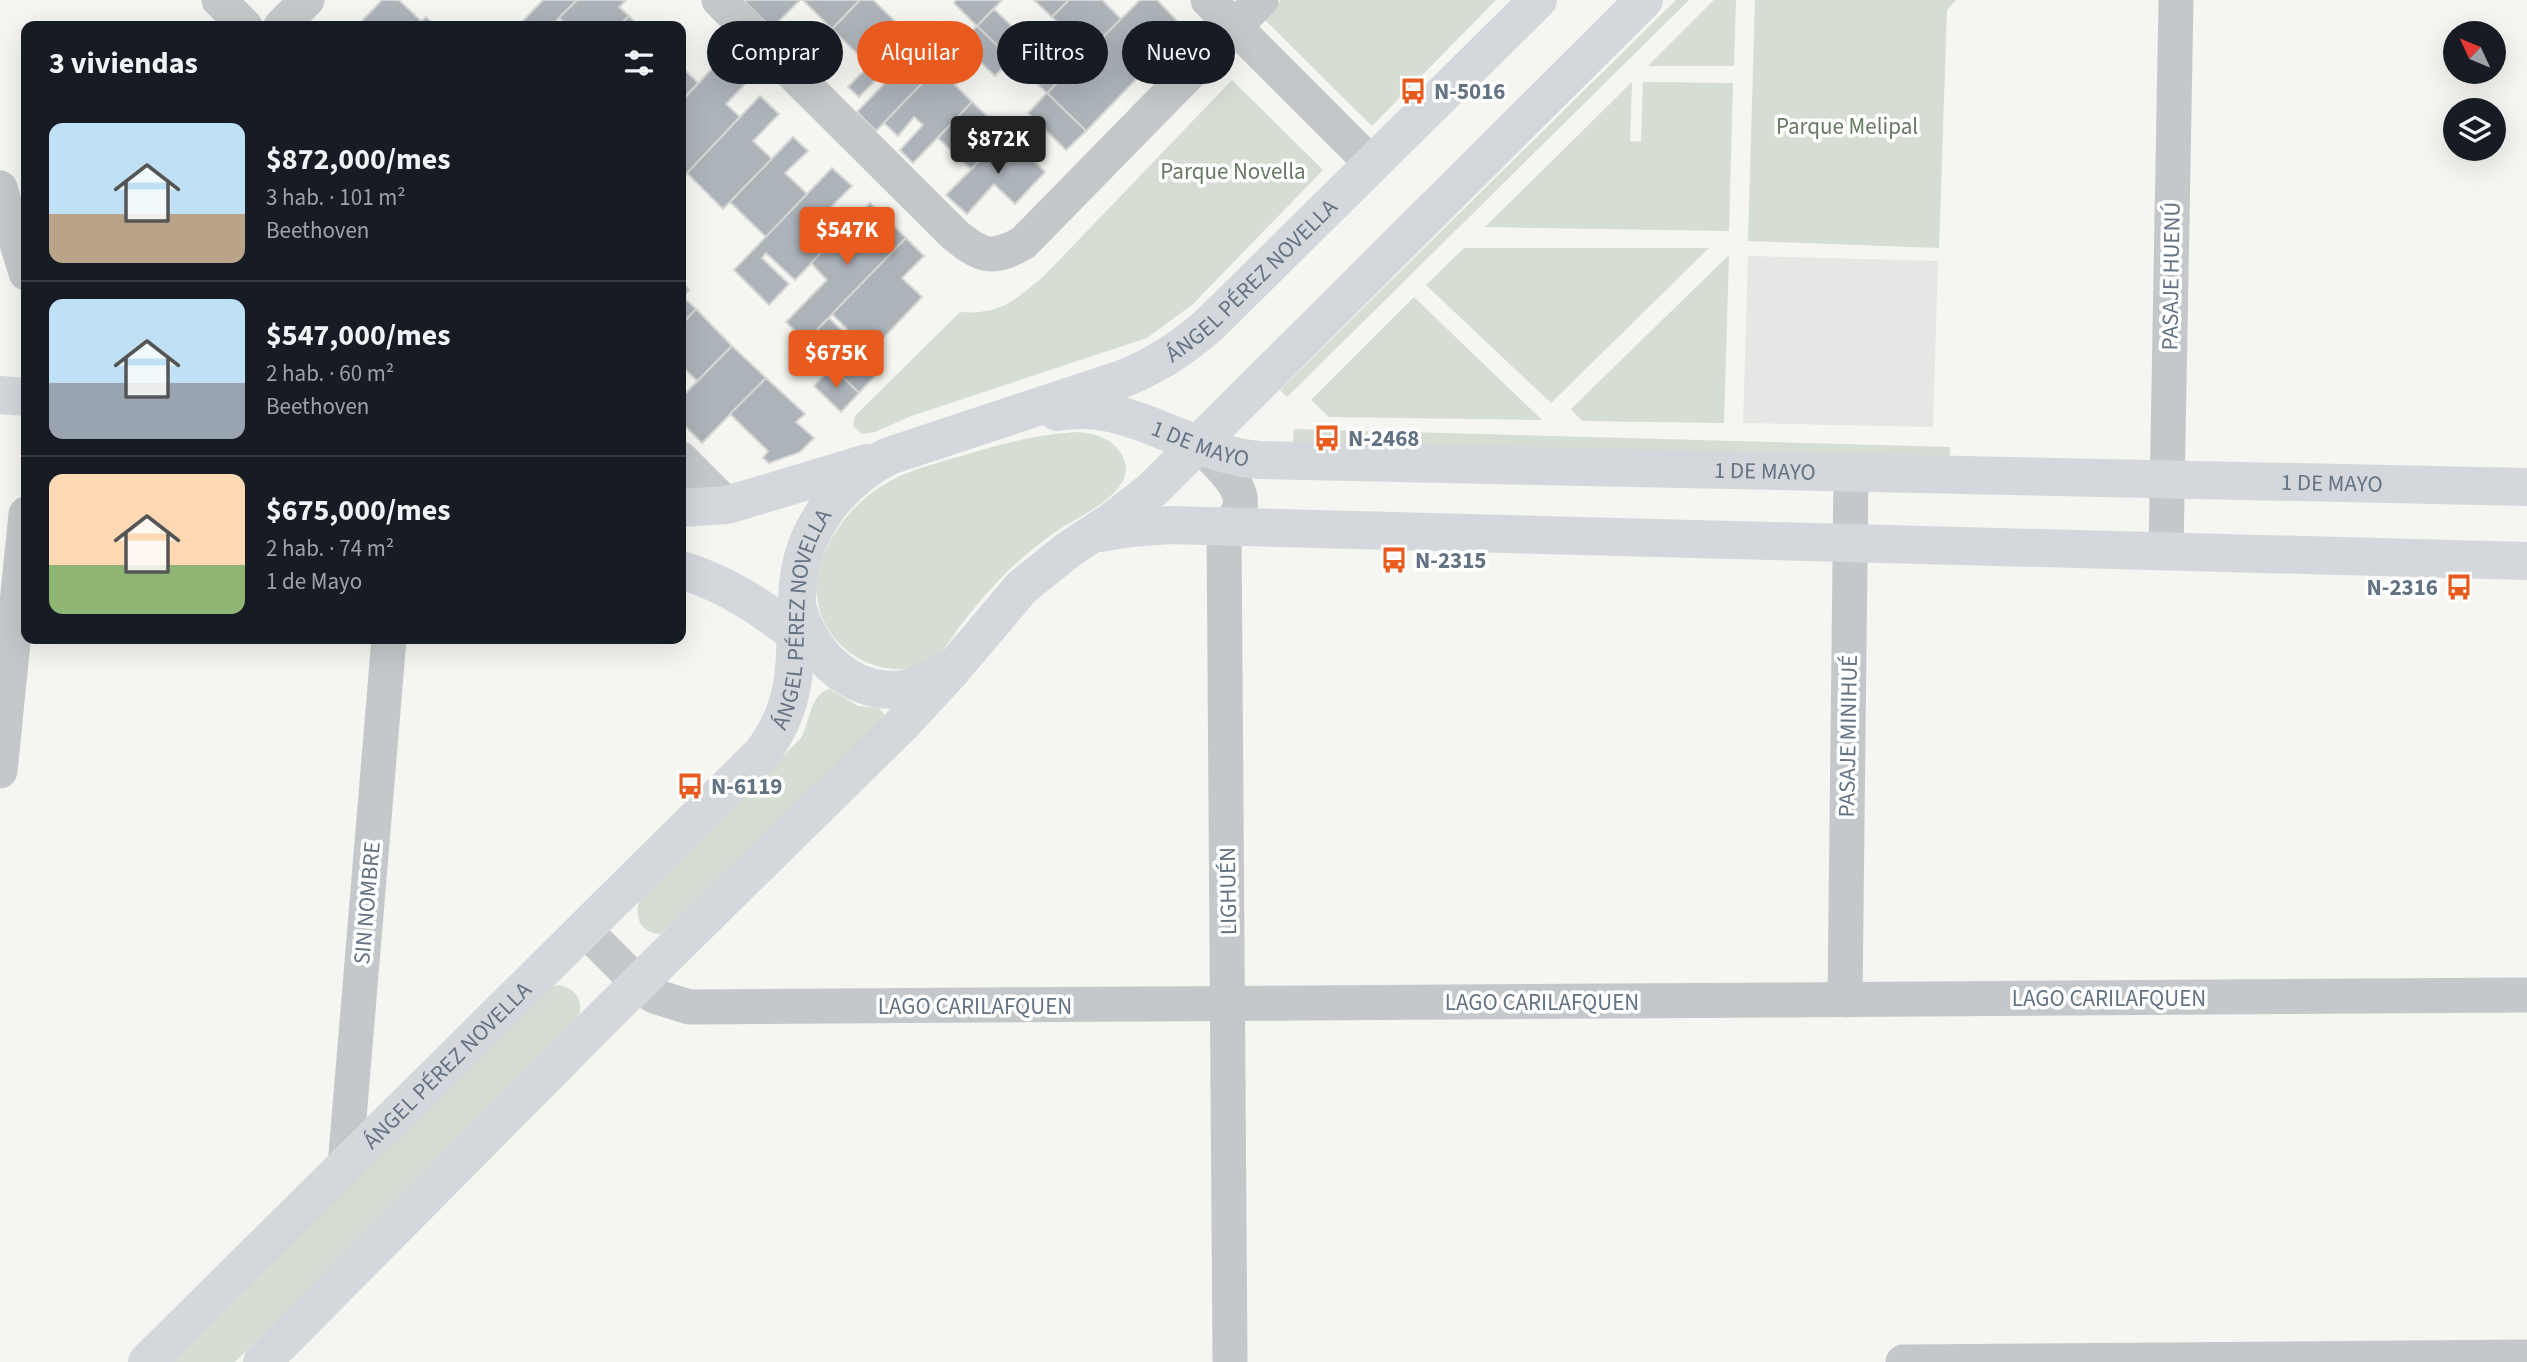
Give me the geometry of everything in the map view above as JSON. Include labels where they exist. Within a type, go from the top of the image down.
[{"type":"main road","name":"ÁNGEL PÉREZ NOVELLA","points":[[147,1362],[750,767],[774,737],[783,721],[792,692],[805,631],[802,560],[821,516],[852,480],[889,456],[1122,380],[1153,366],[1183,347],[1210,324],[1538,0]]},
{"type":"main road","points":[[262,1362],[638,983],[902,724],[1022,587],[1060,555],[1152,490],[1644,0]]},
{"type":"main road","points":[[0,395],[21,397]]},
{"type":"main road","name":"1 DE MAYO","points":[[1011,416],[1066,411],[1120,415],[1238,457],[1259,460],[2527,487]]},
{"type":"main road","points":[[686,508],[727,505],[889,456]]},
{"type":"main road","points":[[1091,535],[1150,526],[1224,527],[2527,561]]},
{"type":"main road","points":[[686,572],[715,581],[805,631],[857,682],[872,688],[895,691],[920,687],[968,650]]},
{"type":"street","points":[[219,0],[240,21]]},
{"type":"street","points":[[286,21],[307,0]]},
{"type":"street","points":[[719,0],[955,235],[986,255],[1005,253],[1023,243],[1178,84]]},
{"type":"street","points":[[1208,0],[1228,21]]},
{"type":"street","points":[[1235,26],[1261,0]]},
{"type":"street","name":"PASAJE HUENÚ","points":[[2166,551],[2176,0]]},
{"type":"street","points":[[1235,28],[1372,164]]},
{"type":"street","points":[[0,188],[21,257]]},
{"type":"street","name":"LIGHUÉN","points":[[1197,443],[1233,482],[1240,494],[1240,508],[1224,527],[1230,1362]]},
{"type":"street","points":[[686,464],[727,505]]},
{"type":"street","name":"PASAJE MINIHUÉ","points":[[1845,1000],[1852,473]]},
{"type":"street","points":[[0,771],[21,563]]},
{"type":"street","name":"SIN NOMBRE","points":[[345,1166],[390,644]]},
{"type":"street","name":"LAGO CARILAFQUEN","points":[[584,930],[654,996],[670,1003],[697,1008],[2527,995]]},
{"type":"street","points":[[1903,1362],[2527,1357]]},
{"type":"shaded area","points":[[1748,256],[1938,261],[1933,427],[1743,423]]},
{"type":"green space","points":[[1281,0],[1496,0],[1372,126],[1263,18]]},
{"type":"green space","points":[[1676,0],[1689,0],[1287,397],[1280,390]]},
{"type":"green space","name":"Parque Melipal","points":[[1714,0],[1736,0],[1734,66],[1648,66]]},
{"type":"green space","name":"Parque Melipal","points":[[1755,0],[1956,0],[1947,10],[1939,248],[1748,241]]},
{"type":"green space","name":"Parque Melipal","points":[[1632,82],[1630,141],[1641,142],[1643,82],[1733,83],[1729,231],[1485,227]]},
{"type":"green space","name":"Parque Novella","points":[[1235,83],[1323,170],[1193,304],[1147,338],[911,416],[875,432],[862,434],[853,426],[855,416],[960,312],[997,308],[1015,299],[1044,276],[1228,84]]},
{"type":"green space","points":[[1464,248],[1709,248],[1551,403],[1426,285]]},
{"type":"green space","points":[[1729,255],[1724,423],[1582,421],[1571,409]]},
{"type":"green space","points":[[1414,297],[1542,420],[1329,417],[1311,400]]},
{"type":"green space","points":[[1294,429],[1950,447],[1950,459],[1293,443]]},
{"type":"green space","points":[[1079,432],[1102,438],[1112,443],[1120,452],[1126,465],[1118,488],[1096,508],[1045,539],[1013,566],[978,603],[938,656],[912,668],[893,669],[873,665],[840,644],[828,629],[820,611],[817,591],[819,573],[824,555],[842,522],[869,495],[900,476],[940,462],[1022,440]]},
{"type":"green space","points":[[830,689],[858,706],[879,708],[884,714],[883,718],[661,934],[644,928],[638,914],[639,901],[801,738],[814,702],[818,696]]},
{"type":"green space","points":[[558,985],[576,994],[580,1010],[575,1023],[235,1362],[173,1362],[550,987]]},
{"type":"building","points":[[382,0],[399,0],[421,21],[362,21]]},
{"type":"building","points":[[543,0],[577,0],[556,21],[523,21]]},
{"type":"building","points":[[577,0],[626,0],[619,7],[629,16],[624,21],[562,21],[559,18]]},
{"type":"building","points":[[800,0],[779,21],[765,21],[745,2]]},
{"type":"building","points":[[803,0],[860,0],[840,21],[824,21]]},
{"type":"building","points":[[860,0],[873,0],[895,21],[857,21],[857,53],[843,40],[843,21],[840,21]]},
{"type":"building","points":[[956,0],[1002,0],[982,21],[972,21],[954,3]]},
{"type":"building","points":[[1034,0],[1069,0],[1052,17]]},
{"type":"building","points":[[1069,0],[1102,0],[1121,19],[1108,32],[1108,21],[1056,21],[1052,17]]},
{"type":"building","points":[[1140,0],[1157,0],[1177,21],[1122,21],[1122,84],[1131,84],[1086,131],[1047,93],[1056,84],[1108,84],[1108,32]]},
{"type":"building","points":[[994,9],[1006,21],[997,21],[997,45],[983,32],[982,21]]},
{"type":"building","points":[[983,32],[997,45],[995,76],[983,64]]},
{"type":"building","points":[[686,71],[698,83],[686,96]]},
{"type":"building","points":[[707,74],[707,84],[745,84],[726,104],[740,117],[686,175],[686,97]]},
{"type":"building","points":[[857,78],[857,84],[872,84],[859,97],[848,87]]},
{"type":"building","points":[[884,84],[922,84],[876,131],[857,112]]},
{"type":"building","points":[[921,84],[956,84],[972,102],[913,163],[900,150],[923,125],[914,117],[898,136],[884,123]]},
{"type":"building","points":[[1037,84],[1056,84],[1047,93]]},
{"type":"building","points":[[1047,93],[1086,131],[1066,150],[1028,113]]},
{"type":"building","points":[[760,96],[779,114],[753,141],[772,159],[723,209],[687,173]]},
{"type":"building","points":[[972,102],[1006,134],[971,169],[938,138]]},
{"type":"building","points":[[1006,134],[1045,172],[1015,204],[994,184],[967,214],[946,195]]},
{"type":"building","points":[[793,137],[808,151],[785,173],[807,194],[766,237],[730,202]]},
{"type":"building","points":[[832,168],[852,186],[824,214],[842,232],[795,280],[766,253],[762,258],[789,284],[769,305],[734,270]]},
{"type":"building","points":[[870,203],[906,238],[806,341],[786,322],[827,280],[811,263]]},
{"type":"building","points":[[906,238],[924,256],[902,278],[922,297],[870,352],[832,314]]},
{"type":"building","points":[[686,300],[696,309],[686,320]]},
{"type":"building","points":[[696,309],[732,346],[697,381],[686,370],[686,320]]},
{"type":"building","points":[[829,318],[881,369],[859,393],[806,341]]},
{"type":"building","points":[[732,346],[766,378],[702,443],[686,427],[686,393]]},
{"type":"building","points":[[832,367],[859,393],[841,412],[814,386]]},
{"type":"building","points":[[766,378],[805,414],[796,422],[814,438],[800,452],[769,463],[763,458],[768,451],[730,414]]},
{"type":"place","name":"N-5016","points":[[1413,91]]},
{"type":"place","name":"N-2468","points":[[1327,438]]},
{"type":"place","name":"N-2315","points":[[1394,560]]},
{"type":"place","name":"N-2316","points":[[2459,587]]},
{"type":"place","name":"N-6119","points":[[690,786]]}]
